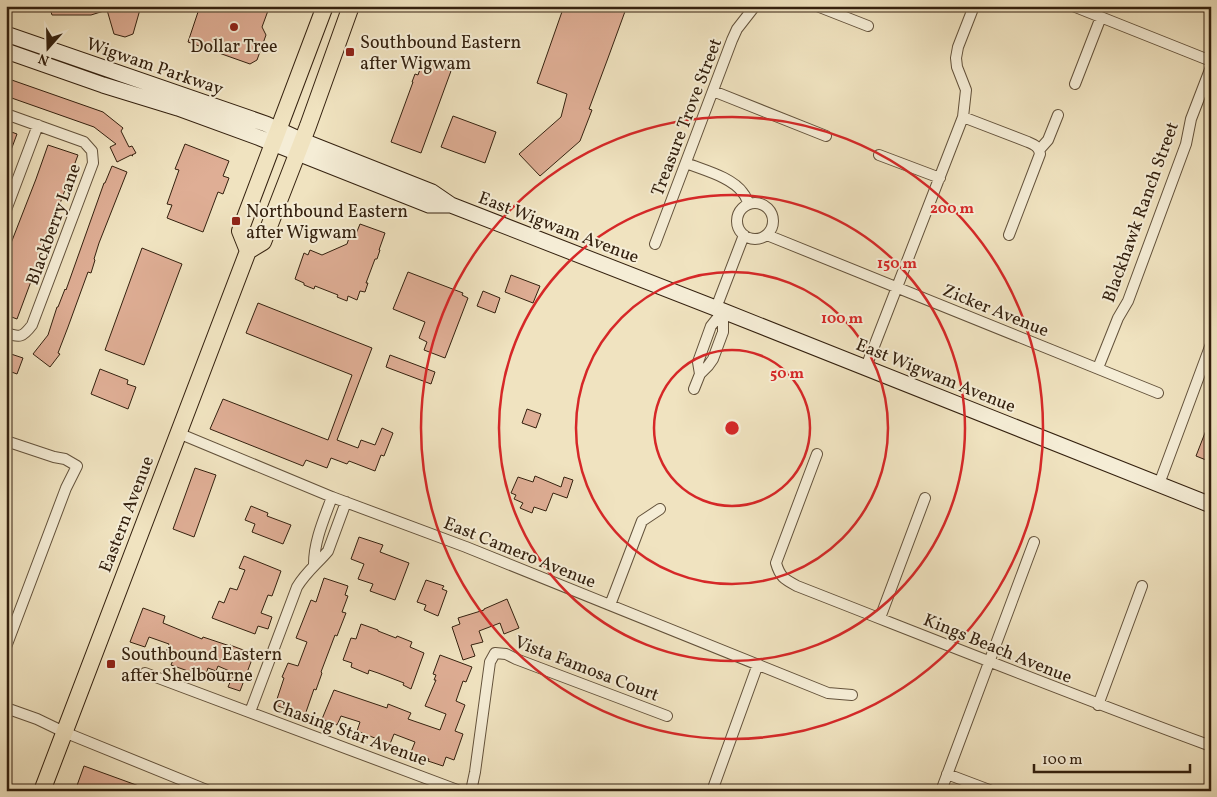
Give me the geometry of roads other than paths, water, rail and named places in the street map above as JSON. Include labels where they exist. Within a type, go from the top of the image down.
[{"type":"main road","points":[[325,6],[288,142],[264,242],[248,251],[240,230],[288,142],[351,6]]},
{"type":"main road","name":"Wigwam Parkway","points":[[6,34],[266,124],[288,142]]},
{"type":"main road","name":"Wigwam Parkway","points":[[6,51],[103,85],[288,142]]},
{"type":"main road","name":"East Wigwam Avenue","points":[[288,142],[432,192],[451,205],[1211,504]]},
{"type":"main road","name":"Eastern Avenue","points":[[42,791],[248,251]]},
{"type":"street","name":"Treasure Trove Street","points":[[655,244],[737,28],[755,6]]},
{"type":"street","points":[[817,6],[868,26]]},
{"type":"street","points":[[866,367],[963,117],[966,90],[957,67],[956,58],[958,47],[974,6]]},
{"type":"street","points":[[1072,6],[1211,61]]},
{"type":"street","points":[[1075,84],[1101,18]]},
{"type":"street","name":"Blackhawk Ranch Street","points":[[1098,368],[1118,318],[1128,301],[1186,144],[1191,119],[1211,67]]},
{"type":"street","points":[[713,91],[826,136]]},
{"type":"street","points":[[6,114],[38,126],[6,210]]},
{"type":"street","points":[[1009,236],[1040,154],[1040,149],[1048,140],[1058,115]]},
{"type":"street","points":[[963,117],[1028,142],[1040,149]]},
{"type":"street","name":"Blackberry Lane","points":[[6,333],[19,336],[25,334],[32,325],[93,162],[92,150],[84,142],[38,126]]},
{"type":"street","points":[[878,155],[940,178]]},
{"type":"street","points":[[686,164],[725,179],[737,186],[744,194],[748,204]]},
{"type":"street","points":[[748,204],[765,206],[772,214],[773,226],[767,235],[762,238],[752,239],[744,235],[739,228],[737,223],[738,217],[748,204]]},
{"type":"street","points":[[694,390],[700,374],[713,359],[723,332],[719,309],[744,235]]},
{"type":"street","name":"Zicker Avenue","points":[[767,235],[1158,393]]},
{"type":"street","points":[[1159,484],[1211,344]]},
{"type":"street","name":"East Camero Avenue","points":[[178,433],[332,497],[466,547],[828,693],[852,695]]},
{"type":"street","points":[[6,440],[65,459],[76,466],[6,647]]},
{"type":"street","name":"Kings Beach Avenue","points":[[817,454],[776,563],[779,572],[785,580],[989,662],[1211,746]]},
{"type":"street","points":[[314,564],[316,542],[332,497]]},
{"type":"street","points":[[880,618],[925,498]]},
{"type":"street","points":[[250,712],[297,587],[301,579],[328,551],[346,502]]},
{"type":"street","points":[[610,605],[642,521],[660,510]]},
{"type":"street","points":[[941,791],[1034,542]]},
{"type":"street","points":[[1098,704],[1142,586]]},
{"type":"street","name":"Vista Famosa Court","points":[[471,791],[490,662],[495,653],[506,654],[667,716]]},
{"type":"street","points":[[712,791],[758,664]]},
{"type":"street","name":"Chasing Star Avenue","points":[[145,673],[460,791]]},
{"type":"street","points":[[6,708],[210,791]]},
{"type":"street","points":[[947,774],[992,791]]},
{"type":"place","name":"Dollar Tree","points":[[234,27]]},
{"type":"place","name":"Southbound Eastern after Wigwam","points":[[350,52]]},
{"type":"place","name":"Northbound Eastern after Wigwam","points":[[236,221]]},
{"type":"place","name":"Southbound Eastern after Shelbourne","points":[[111,664]]}]
